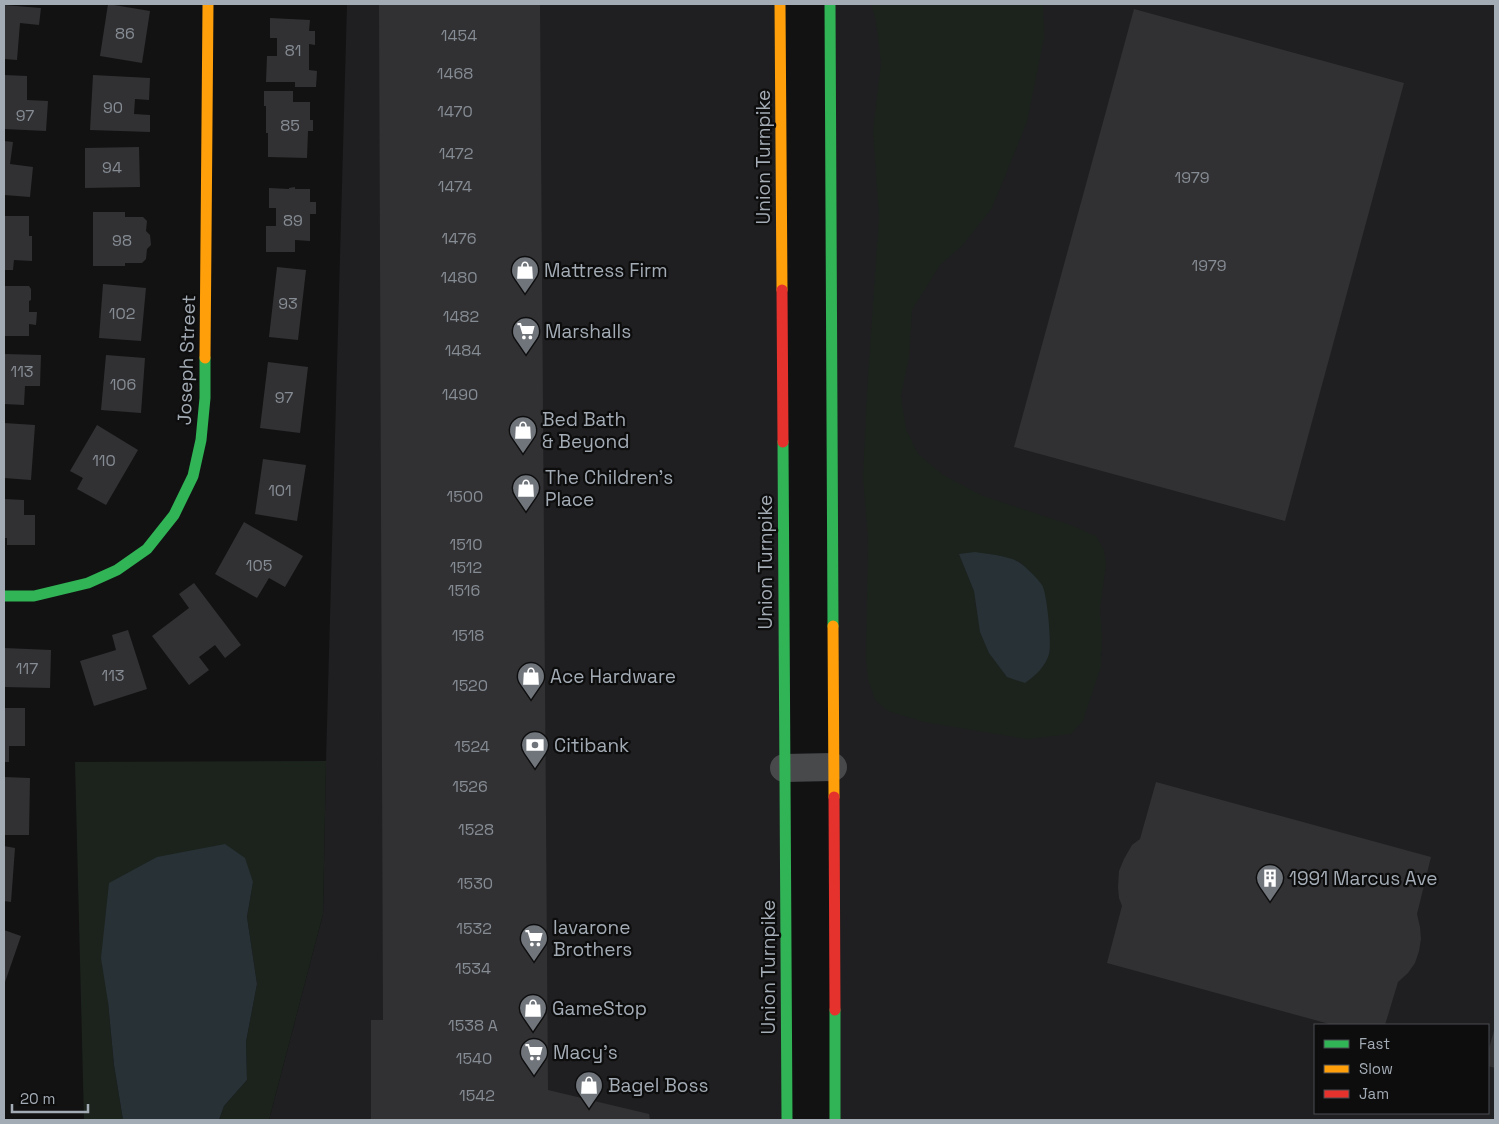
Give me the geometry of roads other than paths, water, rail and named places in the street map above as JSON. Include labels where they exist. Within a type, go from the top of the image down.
[{"type":"main road","name":"Joseph Street","points":[[4,596],[34,596],[88,583],[117,570],[147,549],[174,515],[193,476],[201,440],[205,398],[208,4]]},
{"type":"main road","name":"Union Turnpike","points":[[780,4],[787,1120]]},
{"type":"main road","points":[[830,4],[835,1120]]},
{"type":"street","points":[[784,768],[833,767]]},
{"type":"place","name":"Mattress Firm","points":[[525,294]]},
{"type":"place","name":"Marshalls","points":[[526,355]]},
{"type":"place","name":"Bed Bath & Beyond","points":[[523,454]]},
{"type":"place","name":"The Children's Place","points":[[526,512]]},
{"type":"place","name":"Ace Hardware","points":[[531,700]]},
{"type":"place","name":"Citibank","points":[[535,769]]},
{"type":"place","name":"1991 Marcus Ave","points":[[1270,902]]},
{"type":"place","name":"Iavarone Brothers","points":[[534,962]]},
{"type":"place","name":"GameStop","points":[[533,1032]]},
{"type":"place","name":"Macy's","points":[[534,1076]]},
{"type":"place","name":"Bagel Boss","points":[[589,1109]]}]
